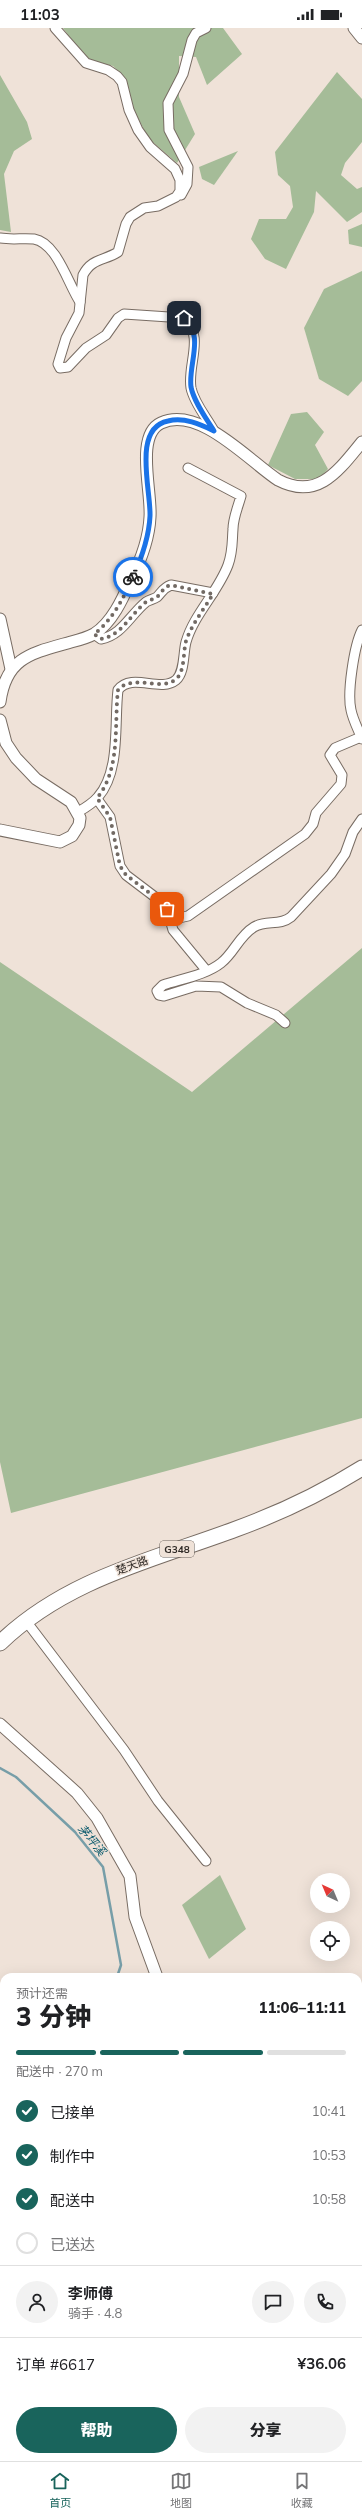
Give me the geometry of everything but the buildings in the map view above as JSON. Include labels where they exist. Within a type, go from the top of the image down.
[{"type":"highway","name":"楚天路","points":[[2,1637],[67,1594],[100,1578],[270,1516],[305,1501],[362,1468]]},
{"type":"street","points":[[55,28],[86,64],[113,72],[122,82],[129,110],[138,130],[150,147],[178,174],[181,186],[176,197]]},
{"type":"street","points":[[206,28],[196,33],[192,40],[183,74],[168,103],[169,130],[188,167],[186,189],[180,196],[158,206],[144,208],[130,217],[126,224],[118,252],[95,260],[86,270],[81,287],[81,303],[77,320],[66,338],[58,359],[60,368],[68,368],[86,348],[106,335],[118,318],[124,314],[159,318],[178,316],[189,322],[193,332],[194,346],[191,388],[214,431]]},
{"type":"street","points":[[354,28],[362,38]]},
{"type":"street","points":[[0,238],[36,239],[44,244],[58,258],[71,289],[81,303]]},
{"type":"street","points":[[0,702],[3,688],[11,669],[28,655],[94,634],[104,626],[120,603],[146,544],[150,503],[146,444],[151,430],[163,422],[176,420],[194,422],[214,431],[278,480],[286,484],[304,487],[312,486],[329,479],[362,442]]},
{"type":"street","points":[[78,812],[97,798],[104,788],[111,768],[118,730],[118,690],[128,682],[168,683],[176,679],[180,672],[186,642],[192,627],[213,594],[228,564],[233,549],[235,517],[241,496],[188,468]]},
{"type":"street","points":[[94,634],[101,639],[109,638],[122,629],[145,603],[155,598],[164,587],[170,585],[213,594]]},
{"type":"street","points":[[0,619],[11,669]]},
{"type":"street","points":[[170,916],[179,918],[188,916],[305,834],[313,824],[316,813],[341,784],[342,775],[330,755],[335,748],[362,738],[351,709],[350,697],[358,643],[362,630]]},
{"type":"street","points":[[0,720],[6,743],[22,766],[36,779],[71,802],[78,812],[80,825],[72,836],[60,842],[0,830]]},
{"type":"street","points":[[97,798],[110,817],[120,866],[126,875],[159,900],[170,916],[173,930],[206,970]]},
{"type":"street","points":[[285,1023],[276,1015],[247,1003],[221,987],[196,986],[164,996],[157,993],[158,988],[220,964],[235,944],[252,928],[266,922],[286,922],[331,874],[345,854],[353,832],[362,819]]},
{"type":"street","points":[[26,1621],[124,1750],[158,1800],[206,1861]]},
{"type":"street","points":[[0,1724],[77,1793],[97,1818],[130,1876],[135,1917],[156,1973]]},
{"type":"green space","points":[[63,28],[223,28],[242,54],[207,85],[196,57],[179,56],[179,97],[195,134],[177,163],[149,139],[133,109],[124,77],[113,66],[86,59]]},
{"type":"green space","points":[[337,72],[362,99],[362,142],[345,163],[341,175],[357,189],[362,187],[362,212],[347,222],[316,191],[314,212],[286,269],[265,259],[251,239],[259,219],[286,219],[293,207],[290,186],[278,175],[275,152]]},
{"type":"green space","points":[[0,75],[27,122],[32,139],[14,151],[4,174],[11,232],[0,230]]},
{"type":"green space","points":[[238,151],[214,185],[202,179],[199,167]]},
{"type":"green space","points":[[362,224],[362,247],[349,244],[348,230]]},
{"type":"green space","points":[[362,271],[362,381],[348,396],[319,379],[304,328],[324,289]]},
{"type":"green space","points":[[307,412],[324,432],[315,445],[328,469],[319,479],[295,479],[268,465],[291,414]]},
{"type":"green space","points":[[362,948],[362,1418],[11,1513],[0,1462],[0,962],[192,1092]]},
{"type":"green space","points":[[220,1875],[246,1929],[209,1959],[182,1905]]},
{"type":"waterway","name":"茅坪溪","points":[[0,1768],[16,1777],[75,1832],[103,1867],[121,1965],[118,1973]]},
{"type":"way so far","points":[[133,577],[120,603],[104,626],[94,634],[101,639],[109,638],[122,629],[145,603],[158,596],[164,587],[170,585],[213,594],[192,627],[186,642],[180,672],[176,679],[168,683],[128,682],[122,685],[118,690],[118,730],[111,768],[104,788],[97,798],[106,808],[110,817],[120,866],[126,875],[159,900],[167,909]]},
{"type":"route","points":[[133,577],[142,557],[149,530],[150,503],[146,444],[151,430],[156,425],[169,420],[183,420],[194,422],[214,431],[195,399],[191,388],[191,376],[194,360],[193,332],[189,322],[184,318]]}]
